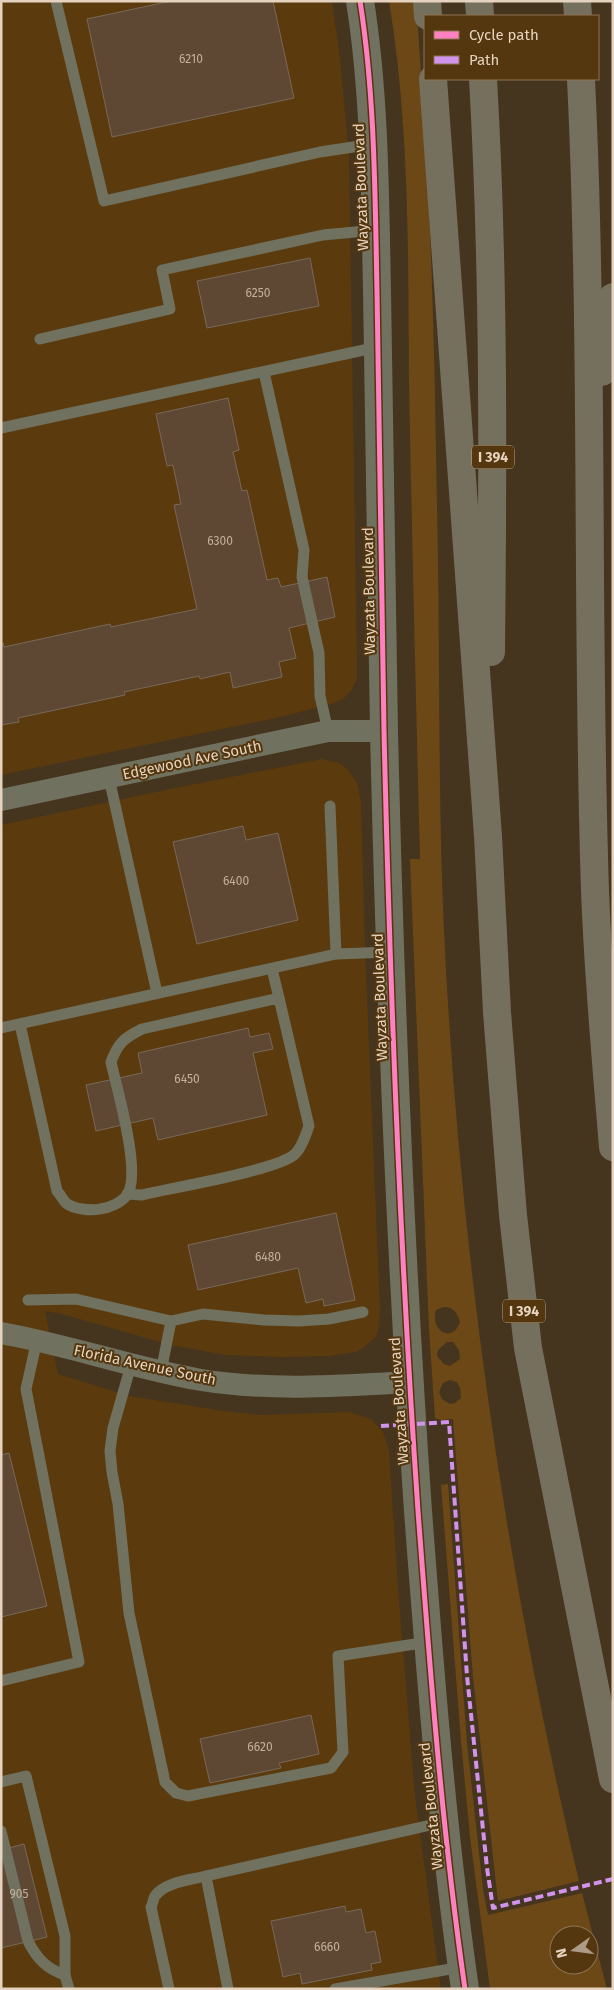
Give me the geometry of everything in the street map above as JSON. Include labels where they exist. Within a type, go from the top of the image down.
[{"type":"highway","points":[[427,1],[428,15]]},
{"type":"highway","points":[[479,1],[480,15]]},
{"type":"highway","points":[[577,1],[578,15]]},
{"type":"highway","points":[[433,80],[488,836]]},
{"type":"highway","name":"I 394","points":[[483,80],[488,159],[493,440],[488,836],[497,1012],[513,1215],[528,1348],[613,1778]]},
{"type":"highway","points":[[581,80],[590,450],[595,892],[603,1028],[613,1147]]},
{"type":"highway","points":[[590,450],[613,297]]},
{"type":"street","name":"Wayzata Boulevard","points":[[360,1],[364,26],[373,144],[390,952],[409,1382],[428,1642],[444,1822],[464,1978]]},
{"type":"street","name":"Edgewood Ave South","points":[[1,800],[328,731],[384,731]]},
{"type":"street","name":"Florida Avenue South","points":[[1,1333],[37,1340],[131,1365],[202,1380],[297,1386],[409,1382]]},
{"type":"lane","points":[[56,1],[104,201],[320,152],[373,144]]},
{"type":"lane","points":[[40,339],[170,309],[162,270],[323,235],[376,230]]},
{"type":"lane","points":[[1,428],[378,347]]},
{"type":"lane","points":[[264,372],[304,550],[302,577],[319,652],[320,696],[328,731]]},
{"type":"lane","points":[[109,778],[158,994]]},
{"type":"lane","points":[[330,806],[336,954]]},
{"type":"lane","points":[[1,1028],[336,954],[390,952]]},
{"type":"lane","points":[[127,1194],[142,1195],[273,1165],[295,1154],[304,1142],[308,1126],[272,968]]},
{"type":"lane","points":[[20,1024],[57,1190],[67,1204],[84,1209],[99,1210],[114,1205],[127,1194],[131,1180],[132,1158],[111,1062],[116,1048],[127,1037],[142,1029],[279,998]]},
{"type":"lane","points":[[28,1300],[76,1299],[171,1321],[203,1314],[264,1320],[299,1321],[329,1319],[363,1312]]},
{"type":"lane","points":[[161,1372],[171,1321]]},
{"type":"lane","points":[[1,1681],[79,1662],[26,1388],[37,1340]]},
{"type":"lane","points":[[131,1365],[116,1418],[110,1451],[112,1472],[118,1504],[129,1613],[165,1782],[176,1793],[188,1796],[331,1768],[343,1752],[338,1656],[428,1642]]},
{"type":"lane","points":[[1,1782],[26,1776],[64,1936],[65,1975],[69,1989]]},
{"type":"lane","points":[[169,1989],[152,1907],[155,1896],[163,1889],[174,1884],[206,1876],[444,1822]]},
{"type":"lane","points":[[1,1831],[28,1941],[34,1954],[42,1963],[52,1971],[65,1975]]},
{"type":"lane","points":[[206,1876],[228,1989]]},
{"type":"lane","points":[[335,1989],[464,1978]]},
{"type":"shaded area","points":[[1,1],[332,1],[340,59],[349,155],[357,679],[351,691],[343,699],[285,716],[1,775]]},
{"type":"shaded area","points":[[389,1],[416,1],[430,225],[438,561],[443,919],[454,1085],[464,1199],[492,1428],[531,1656],[579,1881],[498,1901],[473,1677],[453,1419],[441,1420],[435,1418],[429,1329],[410,859],[420,859],[410,443],[408,240],[401,96]],"holes":[[[444,1307],[455,1311],[460,1322],[452,1332],[443,1332],[436,1324],[436,1310]],[[447,1342],[453,1342],[459,1350],[460,1359],[450,1366],[444,1364],[437,1356],[438,1350]],[[450,1380],[457,1382],[461,1398],[455,1403],[450,1404],[442,1399],[439,1392],[443,1383]]]},
{"type":"shaded area","points":[[322,759],[339,763],[346,768],[357,782],[361,802],[380,1312],[376,1337],[356,1352],[329,1356],[225,1355],[171,1345],[62,1314],[45,1311],[58,1374],[129,1396],[224,1411],[260,1415],[349,1412],[371,1419],[383,1432],[389,1451],[415,1796],[441,1989],[1,1989],[1,825]]},
{"type":"shaded area","points":[[448,1484],[467,1743],[483,1889],[488,1915],[582,1893],[590,1925],[549,1925],[549,1975],[599,1975],[599,1958],[607,1989],[490,1989],[470,1837],[441,1485]]},
{"type":"building","points":[[171,1],[273,1],[294,98],[112,137],[87,19]]},
{"type":"building","points":[[310,258],[319,306],[207,328],[197,281]]},
{"type":"building","points":[[228,398],[239,450],[233,452],[242,491],[247,490],[267,580],[278,578],[281,587],[327,577],[335,617],[289,628],[296,658],[279,662],[282,677],[233,688],[230,672],[200,679],[199,676],[124,692],[125,695],[18,718],[19,722],[1,725],[1,643],[3,643],[4,647],[110,624],[111,627],[197,609],[174,505],[181,504],[173,465],[167,466],[156,414]]},
{"type":"building","points":[[243,826],[246,840],[278,833],[298,920],[197,944],[173,842]]},
{"type":"building","points":[[248,1028],[250,1037],[269,1033],[273,1049],[253,1053],[267,1115],[158,1140],[153,1118],[96,1131],[86,1085],[142,1073],[138,1053]]},
{"type":"building","points":[[336,1213],[355,1300],[324,1306],[323,1299],[306,1303],[298,1268],[198,1290],[188,1245]]},
{"type":"building","points":[[9,1453],[47,1606],[1,1617],[1,1455]]},
{"type":"building","points":[[311,1715],[319,1754],[279,1763],[281,1768],[210,1783],[200,1739]]},
{"type":"building","points":[[24,1844],[47,1937],[1,1948],[1,1850]]},
{"type":"building","points":[[345,1906],[346,1912],[361,1909],[366,1933],[375,1931],[381,1962],[371,1964],[372,1970],[302,1984],[300,1973],[283,1977],[271,1921]]},
{"type":"marked path","points":[[381,1426],[449,1422],[467,1676],[487,1868],[493,1908],[613,1879]]},
{"type":"cycle path","points":[[360,1],[369,73],[375,182],[386,828],[396,1121],[406,1316],[418,1511],[432,1690],[443,1810],[465,1989]]}]
